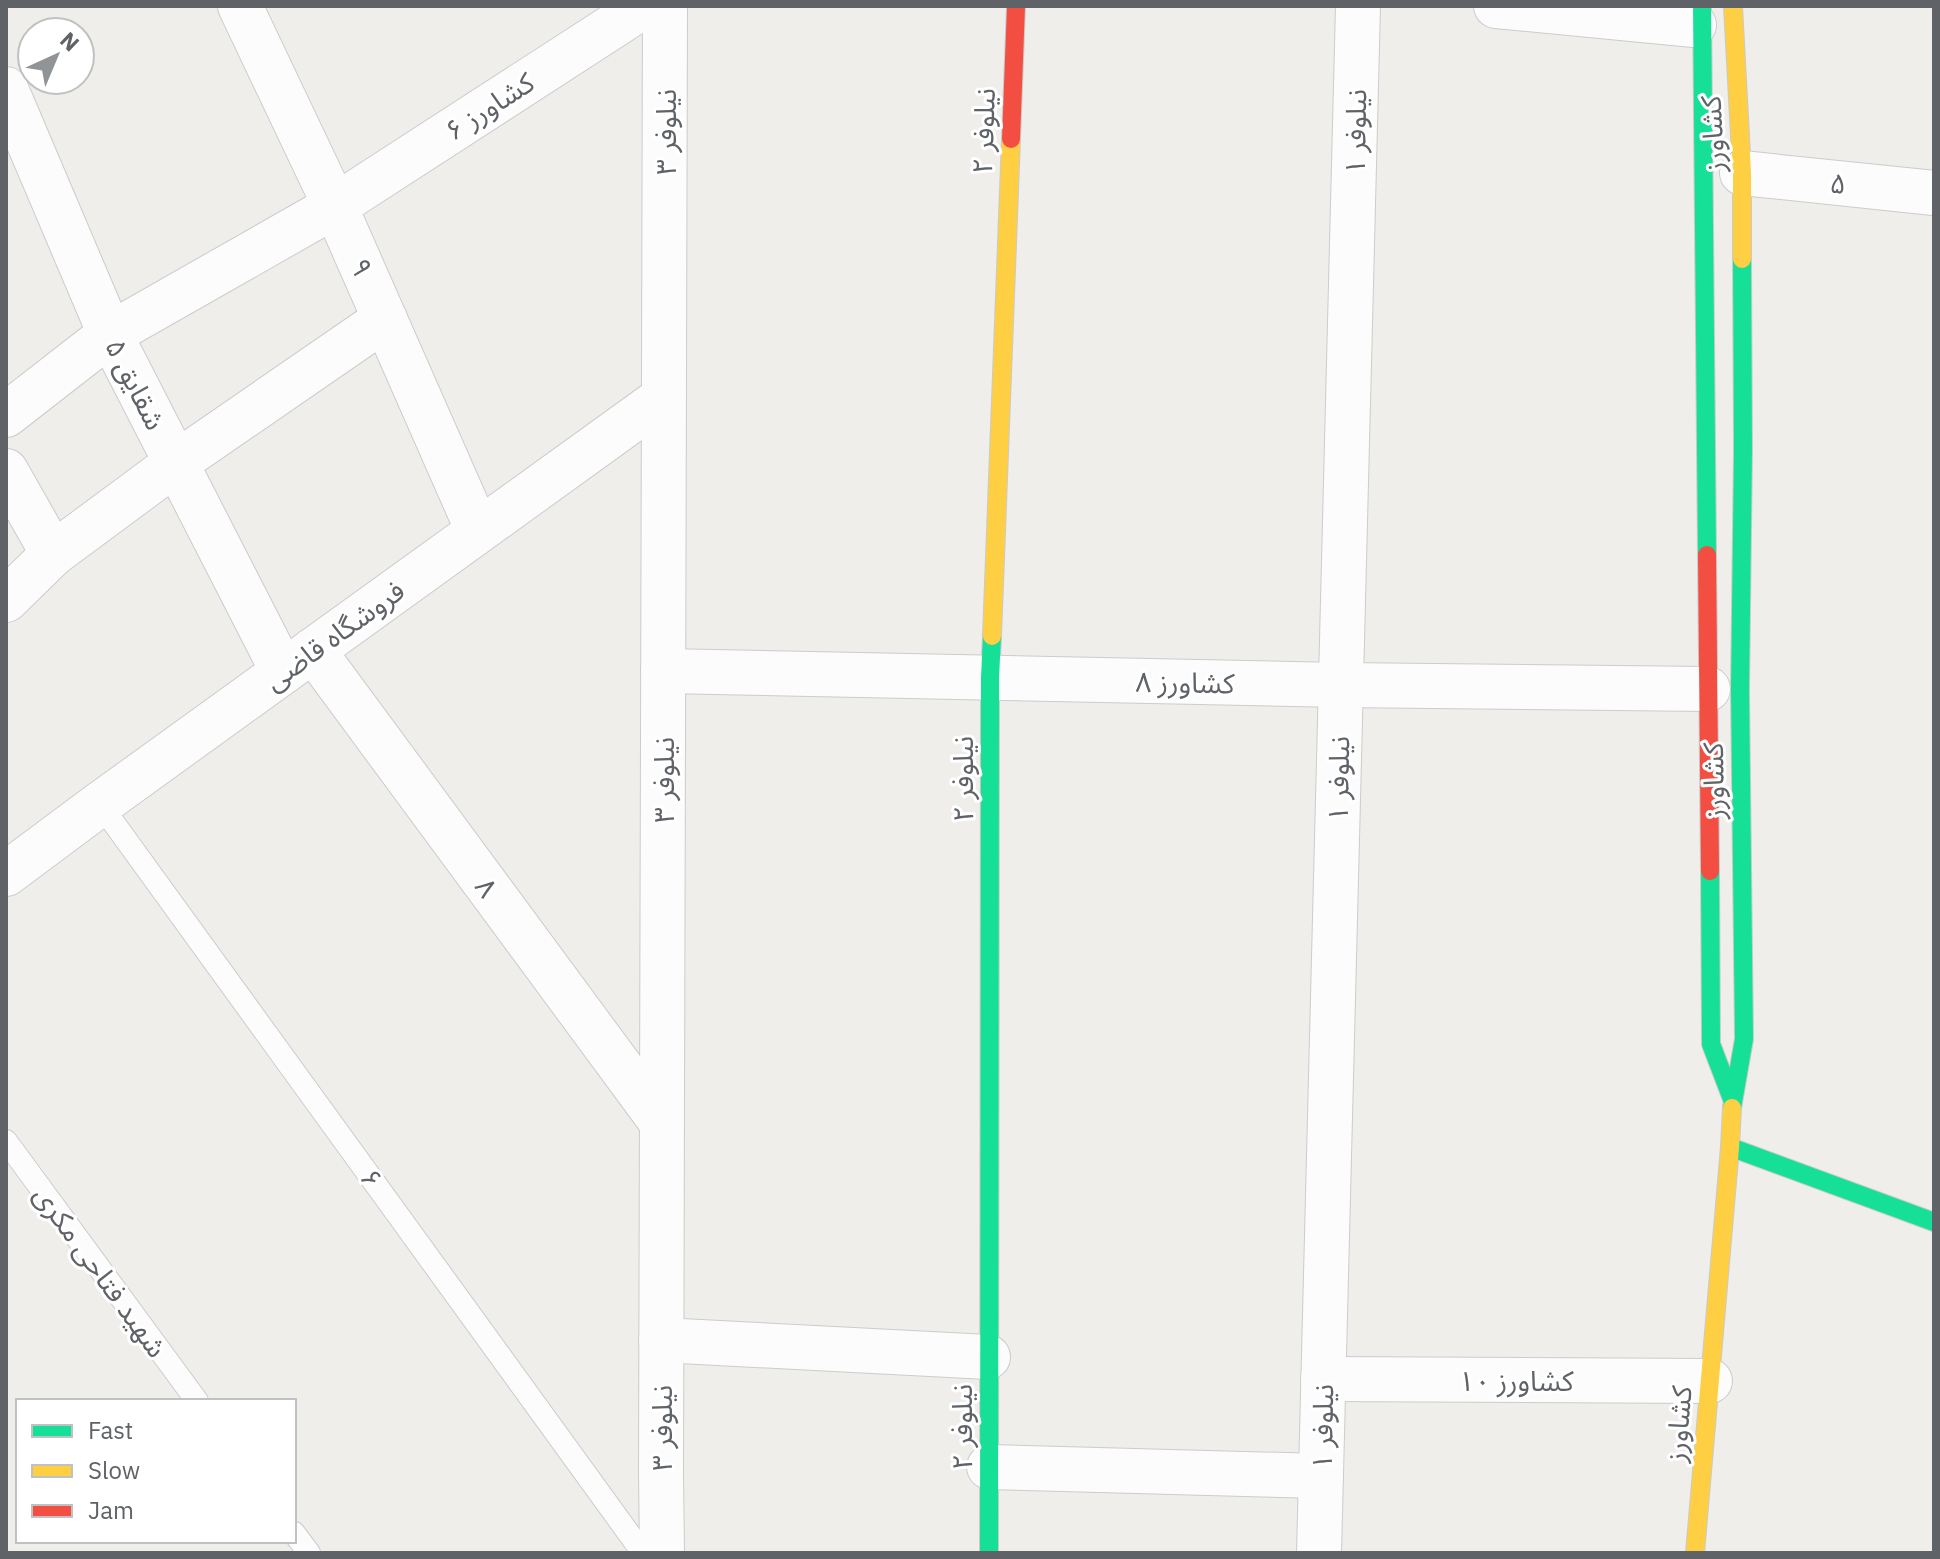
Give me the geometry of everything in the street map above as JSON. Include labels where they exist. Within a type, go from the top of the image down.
[{"type":"main road","name":"نیلوفر ۲","points":[[989,1553],[990,678],[1016,6]]},
{"type":"main road","name":"کشاورز","points":[[1695,1553],[1732,1099],[1744,1039],[1740,690],[1742,173],[1733,6]]},
{"type":"main road","points":[[1738,92],[1746,6]]},
{"type":"main road","points":[[1695,12],[1703,84],[1711,1044],[1732,1099]]},
{"type":"main road","points":[[1730,1147],[1934,1222]]},
{"type":"street","name":"۹","points":[[240,6],[335,206],[478,531]]},
{"type":"street","name":"کشاورز ۶","points":[[6,415],[110,334],[335,206],[644,6]]},
{"type":"street","name":"نیلوفر ۳","points":[[662,1553],[665,6]]},
{"type":"street","name":"نیلوفر ۱","points":[[1319,1553],[1358,6]]},
{"type":"street","points":[[1496,6],[1695,12]]},
{"type":"street","name":"شقایق ۵","points":[[6,89],[110,334],[176,463],[298,661]]},
{"type":"street","name":"۵","points":[[1742,173],[1934,193]]},
{"type":"street","points":[[6,600],[53,554],[176,463],[385,319]]},
{"type":"street","name":"فروشگاه قاضی","points":[[6,874],[664,397]]},
{"type":"street","points":[[6,471],[53,554]]},
{"type":"street","name":"۸","points":[[298,661],[662,1123]]},
{"type":"street","name":"کشاورز ۸","points":[[663,671],[1708,689]]},
{"type":"street","points":[[661,1340],[988,1357]]},
{"type":"street","name":"کشاورز ۱۰","points":[[1323,1379],[1710,1381]]},
{"type":"street","points":[[989,1467],[1321,1476]]},
{"type":"lane","name":"۶","points":[[100,804],[643,1553]]},
{"type":"lane","name":"شهید فتاحی مکری","points":[[6,1141],[196,1399]]},
{"type":"lane","points":[[296,1536],[309,1553]]},
{"type":"traffic: fast","points":[[1702,6],[1707,555]]},
{"type":"traffic: fast","points":[[1732,1108],[1744,1039],[1740,690],[1742,259]]},
{"type":"traffic: fast","points":[[989,1553],[992,636]]},
{"type":"traffic: fast","points":[[1710,871],[1711,1044],[1732,1099]]},
{"type":"traffic: fast","points":[[1730,1147],[1934,1222]]},
{"type":"traffic: slow","points":[[1733,6],[1742,173],[1742,259]]},
{"type":"traffic: slow","points":[[992,636],[1011,139]]},
{"type":"traffic: slow","points":[[1695,1553],[1732,1108]]},
{"type":"traffic: jam","points":[[1011,139],[1016,6]]},
{"type":"traffic: jam","points":[[1707,555],[1710,871]]}]
